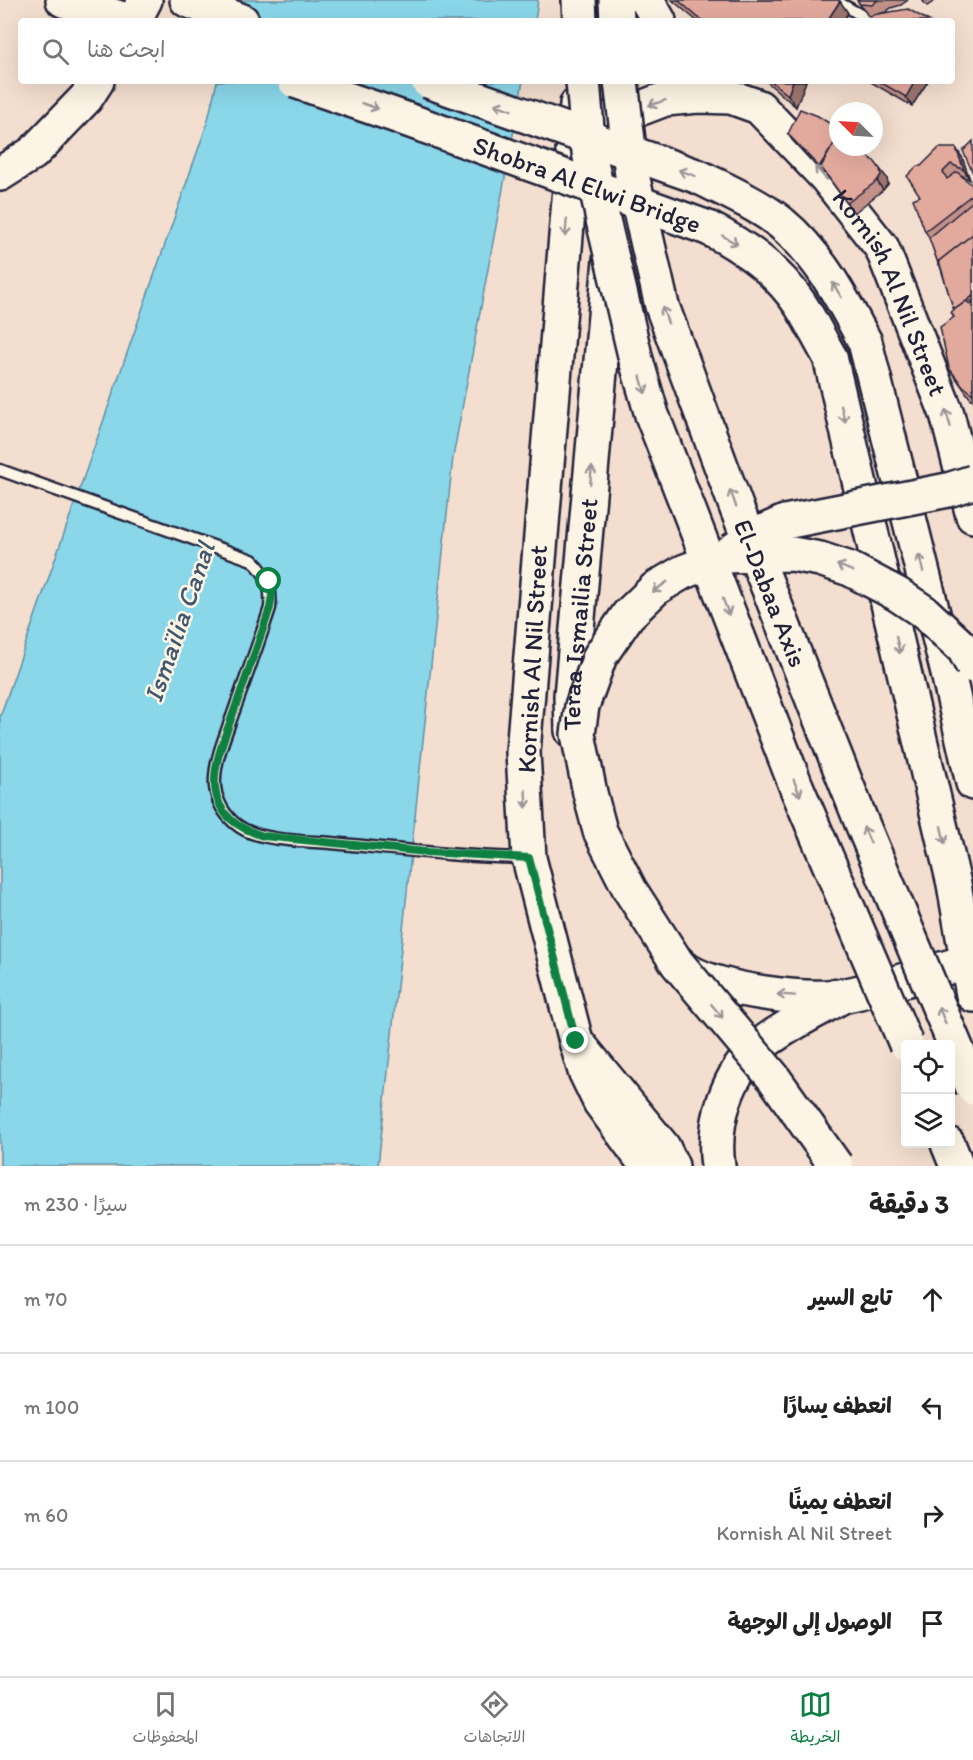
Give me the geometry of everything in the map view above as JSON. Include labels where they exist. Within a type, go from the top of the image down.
[{"type":"main road","points":[[63,0],[120,18]]},
{"type":"main road","points":[[136,18],[145,0]]},
{"type":"main road","points":[[187,0],[234,18]]},
{"type":"main road","points":[[579,0],[580,18]]},
{"type":"main road","points":[[586,18],[589,0]]},
{"type":"main road","points":[[616,0],[617,18]]},
{"type":"main road","points":[[630,18],[631,0]]},
{"type":"main road","points":[[647,0],[657,18]]},
{"type":"main road","points":[[0,174],[33,153],[86,98],[95,84]]},
{"type":"main road","name":"Shobra Al Elwi Bridge","points":[[304,84],[708,228],[733,241],[772,270],[800,304],[830,357],[954,884],[966,962]]},
{"type":"main road","name":"Shobra Al Elwi Bridge","points":[[436,84],[699,177],[752,205],[780,222],[810,253],[837,289],[865,342]]},
{"type":"main road","name":"Kornish Al Nil Street","points":[[581,84],[574,128],[523,752],[529,858],[585,1071],[600,1102],[647,1166]]},
{"type":"main road","name":"El-Dabaa Axis","points":[[581,84],[589,152],[603,220],[636,360],[652,415],[796,786],[904,1040]]},
{"type":"main road","name":"El-Dabaa Axis","points":[[623,84],[632,175],[662,306],[737,509],[856,810],[973,1088]]},
{"type":"main road","name":"Teraa Ismailia Street","points":[[623,84],[623,115],[571,696],[573,755],[583,815],[600,868],[630,917],[669,955],[688,971],[723,984],[757,991],[807,996],[844,995],[966,962]]},
{"type":"main road","name":"Kornish Al Nil Street","points":[[574,128],[623,115],[665,99],[698,96],[721,89],[759,107],[826,177],[882,248],[947,414],[973,516]]},
{"type":"main road","name":"Kornish Al Nil Street","points":[[865,342],[947,669],[973,783]]},
{"type":"main road","points":[[836,1166],[773,1077],[676,963],[630,890],[600,831],[584,772],[578,734],[580,715],[600,656],[628,615],[656,588],[683,572],[725,556],[760,534],[785,522],[948,490],[973,482]]},
{"type":"main road","points":[[725,556],[792,554],[820,559],[849,569],[897,594],[924,612],[964,649],[973,666]]},
{"type":"main road","points":[[966,962],[973,994]]},
{"type":"main road","points":[[718,1166],[716,1139],[719,1120],[731,1084],[749,1056],[761,1045],[844,995]]},
{"type":"main road","points":[[576,1041],[663,1147],[672,1166]]},
{"type":"main road","points":[[950,1148],[957,1166]]},
{"type":"lane","points":[[834,0],[866,18]]},
{"type":"lane","points":[[5,472],[252,560],[262,569],[269,581],[272,595],[270,608],[216,768],[215,787],[220,805],[230,820],[245,831],[294,840],[426,852],[529,858]]},
{"type":"water","points":[[236,0],[538,0],[535,18],[232,18]]},
{"type":"water","name":"Ismaïlia Canal","points":[[216,84],[522,84],[453,457],[378,1166],[0,1166],[0,717],[207,124]]},
{"type":"building","points":[[678,0],[840,1],[829,18],[699,18]]},
{"type":"building","points":[[857,0],[878,0],[872,5],[860,4]]},
{"type":"building","points":[[908,9],[924,18],[870,18],[872,15]]},
{"type":"building","points":[[775,84],[792,84],[788,95]]},
{"type":"building","points":[[883,84],[913,84],[906,97]]},
{"type":"building","points":[[800,109],[829,123],[829,152],[819,167],[788,134]]},
{"type":"building","points":[[973,141],[973,173],[963,151]]},
{"type":"building","points":[[939,148],[956,148],[964,170],[951,164],[943,172],[947,179],[957,172],[972,185],[973,194],[925,231],[913,199],[920,196],[907,176]]},
{"type":"building","points":[[829,152],[829,156],[868,156],[880,169],[881,175],[877,181],[847,203],[821,167]]},
{"type":"building","points":[[973,201],[973,234],[938,263],[929,238]]},
{"type":"building","points":[[973,234],[973,296],[953,308],[939,261]]},
{"type":"building","points":[[973,296],[973,394],[962,385],[949,368],[940,327],[954,317],[951,312],[967,301],[970,305],[972,302],[969,299]]},
{"type":"route","points":[[269,581],[272,595],[270,608],[216,768],[215,787],[220,805],[230,820],[245,831],[294,840],[426,852],[529,858],[576,1041]]}]
